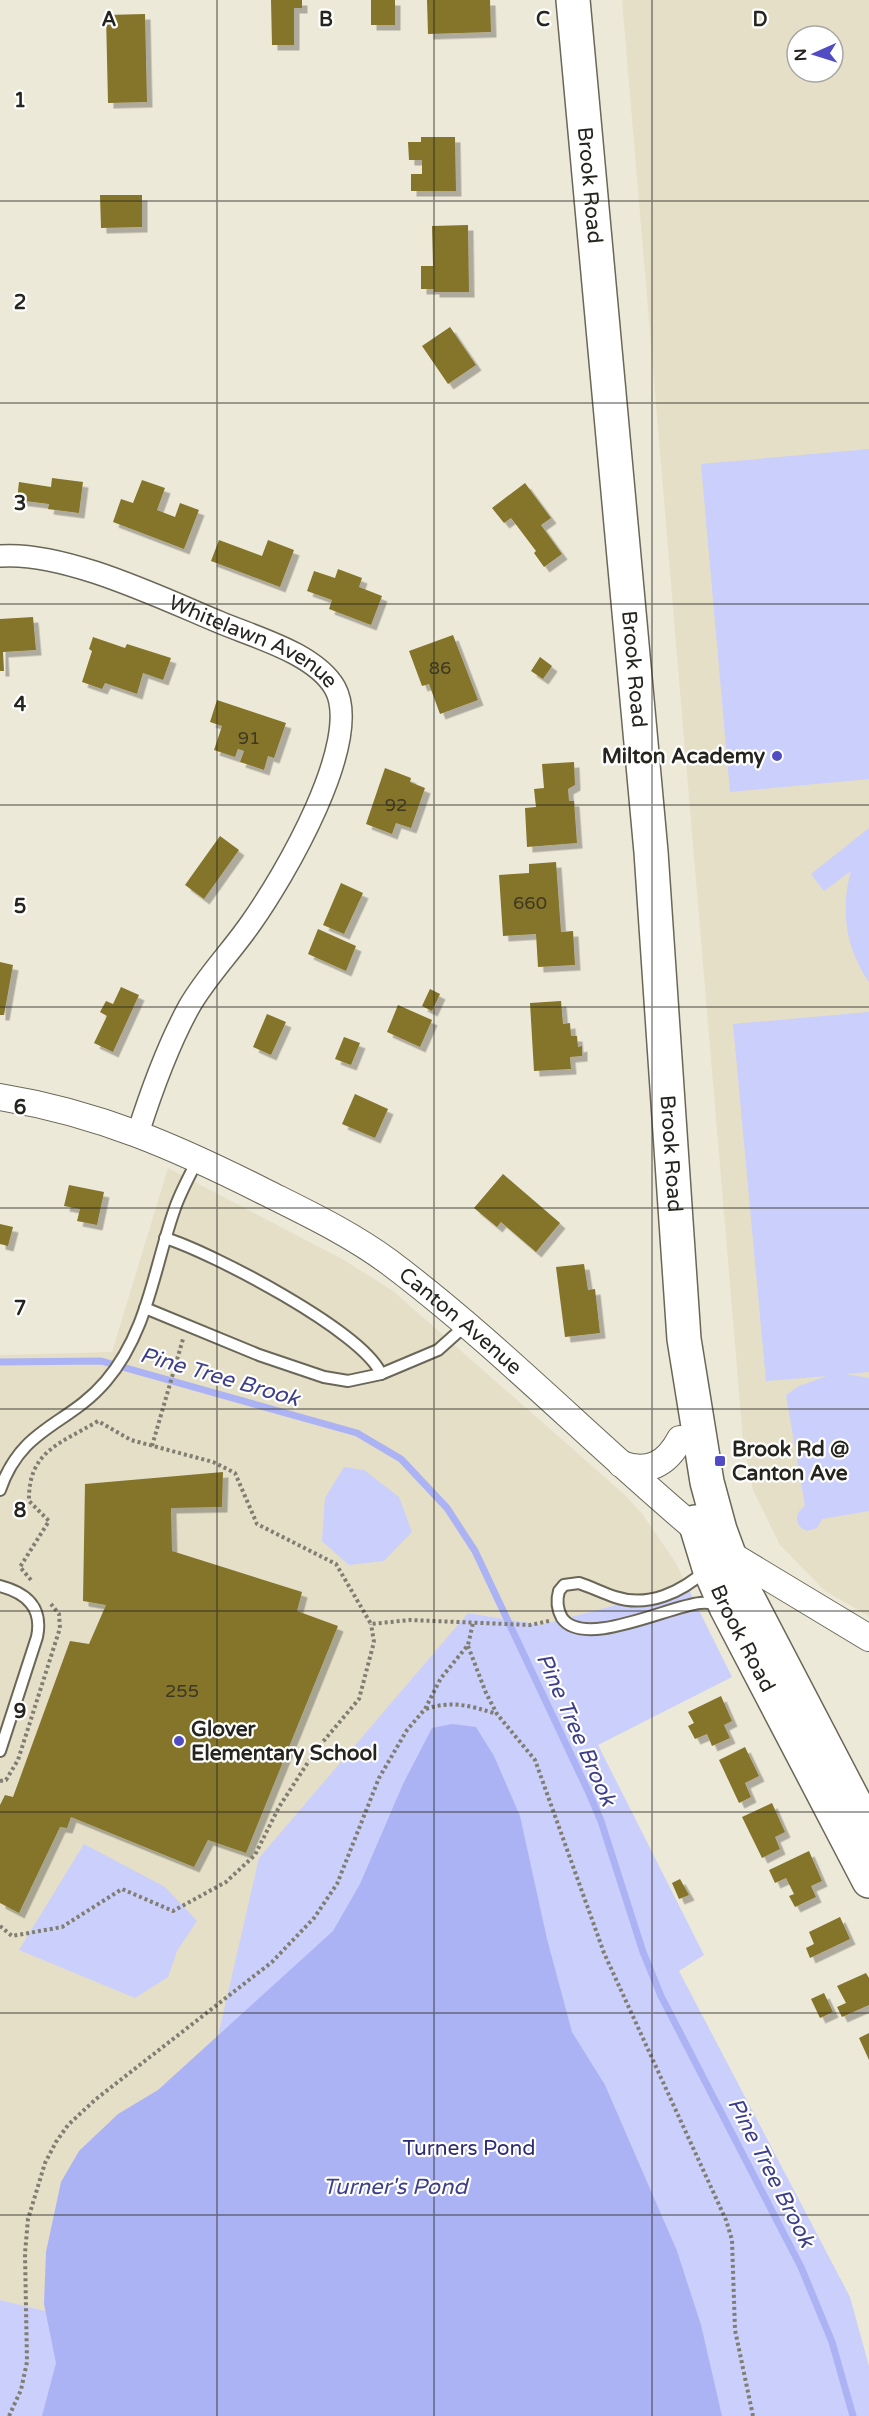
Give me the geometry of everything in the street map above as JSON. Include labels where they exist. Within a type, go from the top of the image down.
[{"type":"main road","name":"Brook Road","points":[[573,0],[651,852],[684,1339],[718,1561],[726,1607],[869,1881]]},
{"type":"main road","name":"Brook Road","points":[[684,1339],[679,1396],[680,1439],[686,1483],[697,1530],[752,1606],[869,1830]]},
{"type":"street","name":"Whitelawn Avenue","points":[[0,556],[30,556],[65,563],[164,600],[288,651],[316,666],[327,677],[340,699],[342,726],[339,743],[304,833],[256,916],[202,986],[190,1007],[166,1052],[138,1132]]},
{"type":"street","name":"Canton Avenue","points":[[0,1097],[70,1112],[138,1132],[199,1159],[365,1245],[466,1325],[697,1530]]},
{"type":"street","points":[[621,1464],[641,1469],[652,1467],[669,1457],[680,1439]]},
{"type":"street","points":[[718,1561],[869,1638]]},
{"type":"lane","points":[[0,1490],[6,1474],[24,1445],[106,1381],[130,1349],[179,1196],[199,1159]]},
{"type":"lane","points":[[165,1238],[205,1254],[316,1315],[368,1354],[381,1374]]},
{"type":"lane","points":[[145,1308],[259,1355],[324,1377],[348,1381],[381,1374],[438,1350],[466,1325]]},
{"type":"lane","points":[[718,1561],[681,1589],[661,1597],[641,1600],[624,1599],[579,1583],[572,1583],[559,1591],[557,1607],[566,1623],[590,1629],[619,1625],[699,1603],[726,1607]]},
{"type":"lane","points":[[0,1586],[15,1590],[32,1602],[39,1618],[37,1637],[0,1750]]},
{"type":"path","points":[[152,1446],[178,1354]]},
{"type":"path","points":[[0,1926],[12,1936],[62,1927],[122,1888],[172,1911],[226,1882],[255,1855],[279,1807],[316,1750],[359,1699],[374,1642],[371,1624],[336,1564],[257,1524],[235,1473],[213,1462],[132,1440],[98,1421],[39,1458],[29,1479],[29,1501],[49,1521],[20,1567],[33,1582]]},
{"type":"path","points":[[0,1781],[6,1780],[18,1760],[60,1628],[59,1614],[46,1598]]},
{"type":"path","points":[[371,1624],[410,1620],[530,1625]]},
{"type":"path","points":[[9,2416],[21,2390],[27,2362],[25,2253],[28,2218],[45,2163],[56,2142],[68,2125],[96,2099],[272,1962],[314,1918],[337,1884],[385,1768],[407,1730],[425,1709],[441,1678],[468,1645],[473,1622]]},
{"type":"path","points":[[468,1645],[486,1693],[497,1714],[535,1760],[604,1953],[726,2220],[732,2240],[735,2330],[753,2416]]},
{"type":"path","points":[[425,1709],[440,1704],[468,1704],[497,1714]]},
{"type":"shaded area","name":"Milton Academy","points":[[622,0],[869,0],[869,1616],[825,1591],[780,1545],[753,1490],[743,1440]]},
{"type":"shaded area","name":"Glover Elementary School","points":[[168,1168],[344,1260],[393,1291],[625,1495],[643,1515],[676,1563],[687,1586],[541,1625],[468,1613],[149,2336],[0,2300],[0,1355],[112,1352]]},
{"type":"green space","points":[[869,449],[869,779],[730,792],[701,464]]},
{"type":"green space","points":[[869,828],[869,982],[855,956],[847,929],[846,900],[851,871],[824,891],[811,874]]},
{"type":"green space","points":[[869,1012],[869,1372],[846,1374],[869,1378],[869,1511],[822,1519],[817,1528],[807,1531],[800,1526],[797,1519],[799,1512],[805,1506],[786,1395],[799,1386],[827,1376],[766,1381],[733,1024]]},
{"type":"green space","points":[[344,1467],[364,1470],[399,1497],[412,1532],[384,1561],[349,1565],[322,1541],[325,1498]]},
{"type":"green space","name":"Turner's Pond","points":[[687,1586],[732,1677],[598,1745],[704,1955],[679,1971],[850,2297],[869,2366],[869,2416],[0,2416],[0,2300],[149,2336],[259,1858],[468,1613],[541,1625]]},
{"type":"green space","points":[[84,1844],[165,1887],[197,1921],[177,1951],[168,1977],[135,1998],[19,1950]]},
{"type":"water","name":"Turner's Pond","points":[[452,1724],[476,1727],[494,1756],[520,1816],[547,1939],[572,2032],[605,2085],[677,2251],[701,2325],[722,2416],[42,2416],[56,2363],[44,2304],[46,2252],[61,2182],[79,2151],[118,2114],[158,2090],[333,1931],[360,1884],[403,1784],[432,1728]]},
{"type":"building","points":[[271,0],[302,0],[302,8],[294,8],[294,45],[272,45]]},
{"type":"building","points":[[371,0],[395,0],[395,25],[371,25]]},
{"type":"building","points":[[427,0],[490,0],[491,32],[428,34]]},
{"type":"building","points":[[145,14],[147,102],[108,103],[106,15]]},
{"type":"building","points":[[421,137],[455,137],[456,191],[411,191],[411,174],[422,174],[422,160],[409,160],[408,142],[421,142]]},
{"type":"building","points":[[100,195],[142,195],[142,227],[101,228]]},
{"type":"building","points":[[468,225],[469,292],[434,292],[434,289],[421,289],[421,266],[433,266],[432,226]]},
{"type":"building","points":[[450,327],[476,365],[448,384],[422,346]]},
{"type":"building","points":[[52,478],[83,482],[79,513],[48,509],[49,504],[17,500],[19,482],[51,487]]},
{"type":"building","points":[[142,480],[165,488],[157,510],[175,517],[180,503],[199,510],[184,549],[113,522],[121,499],[133,503]]},
{"type":"building","points":[[525,483],[551,518],[541,525],[562,554],[544,567],[534,553],[536,551],[511,518],[504,523],[492,508]]},
{"type":"building","points":[[219,540],[262,556],[268,540],[294,550],[280,587],[211,561]]},
{"type":"building","points":[[338,569],[362,578],[359,587],[382,596],[371,625],[329,609],[332,600],[307,591],[314,571],[335,578]]},
{"type":"building","points":[[33,617],[36,650],[3,652],[4,671],[0,671],[0,619]]},
{"type":"building","points":[[453,635],[478,700],[440,714],[429,684],[422,686],[409,651]]},
{"type":"building","points":[[93,637],[125,648],[127,644],[171,658],[163,680],[143,673],[137,694],[105,683],[102,689],[82,682],[92,651],[89,649]]},
{"type":"building","points":[[540,657],[552,666],[543,679],[531,671]]},
{"type":"building","points":[[217,700],[286,723],[274,758],[268,756],[264,770],[240,762],[244,751],[238,749],[235,757],[214,750],[222,726],[210,722]]},
{"type":"building","points":[[574,762],[575,785],[568,789],[569,801],[574,801],[577,843],[527,847],[525,808],[536,807],[534,789],[544,788],[542,764]]},
{"type":"building","points":[[385,768],[411,778],[410,782],[425,788],[411,828],[396,823],[392,834],[366,824]]},
{"type":"building","points":[[220,836],[239,850],[204,899],[185,885]]},
{"type":"building","points":[[556,862],[561,932],[573,931],[575,965],[538,967],[536,934],[503,936],[499,875],[529,873],[529,864]]},
{"type":"building","points":[[341,883],[363,893],[344,934],[323,925]]},
{"type":"building","points":[[318,929],[356,946],[346,971],[308,954]]},
{"type":"building","points":[[0,962],[13,965],[4,1015],[0,1015]]},
{"type":"building","points":[[121,987],[139,995],[113,1052],[94,1043],[107,1016],[100,1012],[106,1001],[113,1004]]},
{"type":"building","points":[[430,989],[440,994],[432,1011],[422,1006]]},
{"type":"building","points":[[561,1001],[563,1024],[570,1023],[571,1036],[577,1036],[578,1047],[582,1046],[582,1056],[570,1057],[571,1069],[534,1071],[530,1003]]},
{"type":"building","points":[[398,1005],[432,1020],[420,1047],[387,1032]]},
{"type":"building","points":[[267,1014],[286,1022],[271,1055],[253,1047]]},
{"type":"building","points":[[344,1037],[360,1043],[351,1065],[335,1059]]},
{"type":"building","points":[[355,1094],[388,1109],[375,1138],[342,1124]]},
{"type":"building","points":[[503,1174],[560,1223],[536,1252],[501,1222],[497,1227],[474,1208]]},
{"type":"building","points":[[69,1185],[104,1192],[97,1225],[77,1221],[80,1209],[64,1206]]},
{"type":"building","points":[[0,1224],[13,1227],[8,1246],[0,1244]]},
{"type":"building","points":[[584,1264],[588,1290],[595,1289],[600,1333],[565,1337],[556,1267]]},
{"type":"building","points":[[223,1472],[222,1507],[171,1508],[172,1551],[302,1592],[297,1611],[338,1626],[246,1853],[208,1840],[194,1867],[71,1817],[67,1828],[60,1827],[19,1913],[0,1903],[0,1805],[5,1795],[13,1797],[70,1641],[89,1644],[106,1605],[83,1601],[85,1484]]},
{"type":"building","points":[[721,1696],[732,1721],[724,1725],[730,1738],[712,1746],[707,1734],[695,1739],[688,1726],[694,1723],[688,1712]]},
{"type":"building","points":[[745,1747],[759,1776],[745,1783],[751,1797],[739,1803],[719,1760]]},
{"type":"building","points":[[772,1803],[785,1832],[775,1837],[780,1849],[762,1858],[742,1817]]},
{"type":"building","points":[[809,1851],[822,1881],[811,1886],[816,1897],[795,1907],[789,1896],[794,1894],[786,1878],[775,1883],[769,1870]]},
{"type":"building","points":[[680,1879],[689,1895],[679,1899],[672,1883]]},
{"type":"building","points":[[840,1917],[850,1939],[810,1958],[806,1948],[814,1944],[809,1932]]},
{"type":"building","points":[[866,1973],[869,1978],[869,2005],[842,2017],[837,2007],[846,2003],[837,1986]]},
{"type":"building","points":[[824,1993],[833,2012],[820,2018],[811,1999]]},
{"type":"building","points":[[869,2033],[869,2060],[859,2038]]},
{"type":"waterway","name":"Pine Tree Brook","points":[[0,1362],[101,1361],[357,1433],[401,1459],[447,1508],[475,1551],[589,1793],[601,1821],[643,1952],[661,1996],[801,2267],[832,2342],[853,2416]]},
{"type":"place","name":"Milton Academy","points":[[777,756]]},
{"type":"place","name":"Brook Rd @ Canton Ave","points":[[720,1461]]},
{"type":"place","name":"Glover Elementary School","points":[[179,1741]]},
{"type":"park label","name":"Turners Pond","points":[[469,2148]]}]
